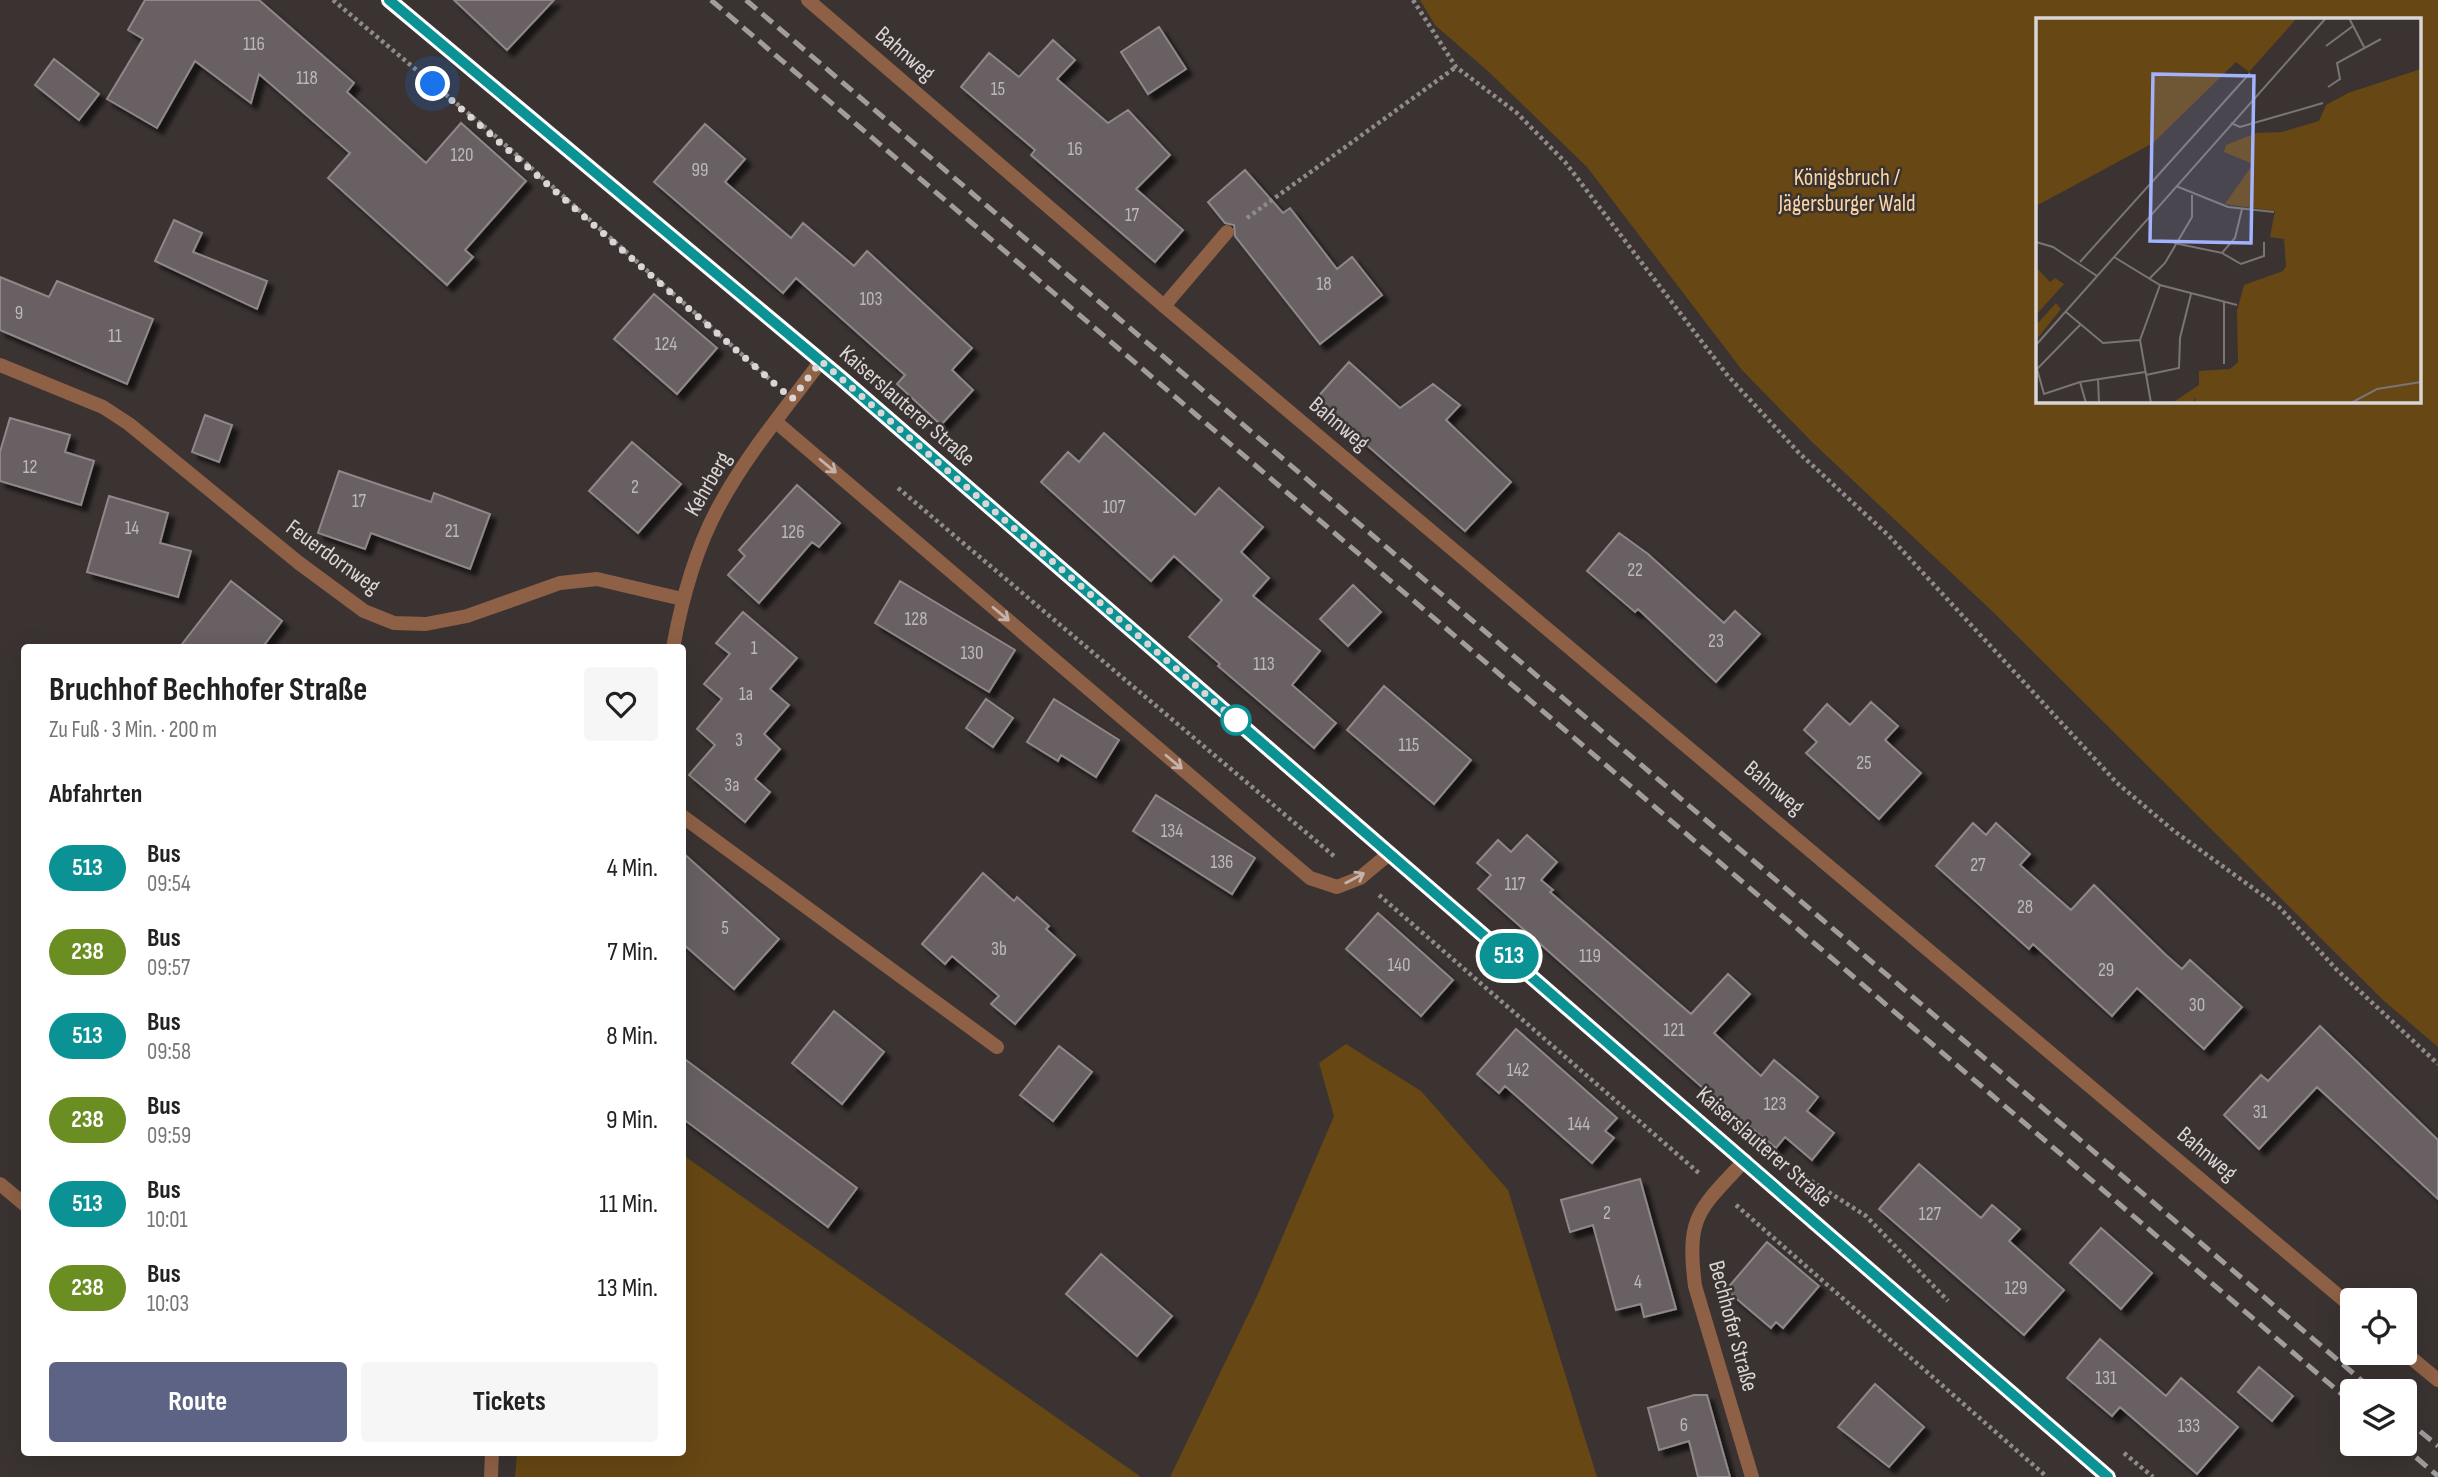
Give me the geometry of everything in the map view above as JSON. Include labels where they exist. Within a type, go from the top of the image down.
[{"type":"main road","name":"Kaiserslauterer Straße","points":[[389,0],[821,361],[2108,1477]]},
{"type":"street","name":"Bahnweg","points":[[808,0],[1164,306],[2340,1297]]},
{"type":"street","points":[[1164,306],[1227,232]]},
{"type":"street","name":"Kehrberg","points":[[674,644],[682,599],[700,547],[719,506],[821,361]]},
{"type":"street","name":"Feuerdornweg","points":[[0,365],[103,407],[129,424],[299,564],[364,611],[394,623],[426,624],[467,616],[560,583],[597,579],[682,599]]},
{"type":"street","points":[[776,422],[1310,878],[1337,887],[1360,878],[1390,853]]},
{"type":"street","points":[[686,819],[996,1047]]},
{"type":"street","name":"Bechhofer Straße","points":[[1745,1160],[1718,1189],[1692,1227],[1692,1257],[1695,1286],[1752,1477]]},
{"type":"street","points":[[0,1184],[21,1202]]},
{"type":"street","points":[[2417,1363],[2438,1380]]},
{"type":"street","points":[[491,1477],[492,1456]]},
{"type":"path","points":[[333,0],[494,134],[792,399]]},
{"type":"path","points":[[1413,0],[1456,67],[1517,113],[1565,162],[1728,376],[1799,453],[1888,535],[2117,783],[2174,831],[2279,907],[2337,970],[2438,1064]]},
{"type":"path","points":[[1227,232],[1456,67]]},
{"type":"path","points":[[893,483],[1360,878],[2047,1477]]},
{"type":"green space","name":"Königsbruch / Jägersburger Wald","points":[[1420,0],[2438,0],[2438,1047],[2383,1000],[1992,611],[1812,442],[1742,370],[1587,167],[1490,73],[1435,25]]},
{"type":"green space","points":[[1346,1044],[1421,1091],[1508,1190],[1597,1477],[1170,1477],[1258,1294],[1334,1116],[1319,1063]]},
{"type":"green space","points":[[686,1157],[1141,1477],[515,1477],[517,1456],[686,1456]]},
{"type":"building","points":[[145,0],[259,0],[354,83],[347,92],[426,163],[461,123],[526,181],[465,250],[473,257],[447,285],[328,178],[350,153],[259,74],[251,103],[195,61],[157,128],[107,99],[143,39],[128,30]]},
{"type":"building","points":[[454,0],[554,0],[507,50]]},
{"type":"building","points":[[1159,27],[1186,69],[1148,94],[1121,52]]},
{"type":"building","points":[[1053,40],[1075,60],[1057,79],[1108,123],[1128,110],[1170,155],[1136,189],[1183,230],[1155,262],[1031,155],[1035,150],[961,87],[989,53],[1019,77]]},
{"type":"building","points":[[54,59],[99,94],[79,120],[35,85]]},
{"type":"building","points":[[705,124],[745,159],[725,182],[791,238],[803,223],[854,266],[867,251],[972,348],[952,370],[973,390],[941,425],[897,384],[905,375],[796,278],[783,293],[654,182]]},
{"type":"building","points":[[1245,170],[1283,213],[1290,208],[1337,269],[1352,257],[1382,295],[1320,344],[1235,236],[1234,225],[1225,223],[1208,202]]},
{"type":"building","points":[[174,220],[202,233],[193,252],[267,281],[257,309],[155,261]]},
{"type":"building","points":[[0,277],[49,297],[57,281],[153,319],[127,384],[0,330]]},
{"type":"building","points":[[654,294],[717,348],[677,394],[614,339]]},
{"type":"building","points":[[1349,362],[1400,408],[1433,384],[1460,405],[1446,420],[1511,482],[1465,531],[1315,400]]},
{"type":"building","points":[[205,415],[232,425],[219,462],[192,452]]},
{"type":"building","points":[[10,418],[70,435],[65,452],[94,461],[81,505],[0,481],[0,452]]},
{"type":"building","points":[[1104,433],[1195,515],[1219,488],[1263,527],[1241,552],[1269,578],[1253,596],[1320,651],[1292,685],[1336,723],[1314,748],[1218,666],[1220,664],[1189,637],[1222,600],[1174,556],[1151,581],[1041,482],[1068,452],[1079,462]]},
{"type":"building","points":[[632,442],[681,484],[638,533],[589,491]]},
{"type":"building","points":[[339,471],[431,502],[434,493],[490,514],[470,569],[371,533],[365,549],[318,533]]},
{"type":"building","points":[[797,485],[840,523],[819,547],[812,542],[759,603],[728,575],[745,556],[739,550]]},
{"type":"building","points":[[109,496],[168,513],[160,543],[191,551],[178,597],[87,572]]},
{"type":"building","points":[[1619,533],[1648,554],[1724,623],[1735,611],[1760,634],[1716,682],[1638,609],[1635,612],[1587,571]]},
{"type":"building","points":[[231,581],[282,621],[265,644],[182,644]]},
{"type":"building","points":[[900,581],[1015,650],[989,692],[875,623]]},
{"type":"building","points":[[1353,585],[1381,612],[1348,646],[1320,619]]},
{"type":"building","points":[[743,612],[797,658],[770,689],[789,705],[764,734],[780,749],[755,779],[770,792],[745,822],[689,775],[715,745],[697,729],[722,699],[704,684],[730,654],[716,643]]},
{"type":"building","points":[[1384,686],[1471,760],[1434,804],[1347,730]]},
{"type":"building","points":[[986,699],[1013,718],[993,747],[966,728]]},
{"type":"building","points":[[1054,699],[1119,740],[1096,777],[1061,755],[1058,761],[1027,742]]},
{"type":"building","points":[[1871,702],[1898,726],[1885,740],[1921,773],[1879,819],[1806,753],[1817,742],[1804,730],[1827,704],[1850,725]]},
{"type":"building","points":[[1156,795],[1255,858],[1232,894],[1133,831]]},
{"type":"building","points":[[1973,823],[1986,835],[1996,823],[2030,854],[2020,865],[2071,910],[2094,885],[2182,969],[2190,960],[2242,1007],[2204,1049],[2137,988],[2112,1016],[2033,944],[2029,949],[1936,866]]},
{"type":"building","points":[[1527,835],[1557,862],[1541,880],[1553,890],[1550,892],[1691,1014],[1728,974],[1750,994],[1714,1033],[1761,1076],[1774,1060],[1818,1097],[1807,1111],[1834,1133],[1812,1160],[1785,1137],[1776,1148],[1713,1097],[1478,889],[1491,875],[1477,863],[1498,840],[1511,852]]},
{"type":"building","points":[[686,856],[779,939],[734,989],[686,947]]},
{"type":"building","points":[[983,873],[1014,901],[1017,897],[1049,926],[1046,929],[1075,955],[1015,1024],[991,1004],[999,996],[952,956],[945,964],[922,944]]},
{"type":"building","points":[[1378,913],[1453,980],[1421,1016],[1346,949]]},
{"type":"building","points":[[834,1011],[884,1052],[842,1104],[792,1063]]},
{"type":"building","points":[[2320,1026],[2438,1140],[2438,1199],[2317,1087],[2259,1149],[2224,1115],[2261,1075],[2268,1081]]},
{"type":"building","points":[[1516,1029],[1617,1118],[1605,1131],[1614,1138],[1592,1163],[1505,1086],[1499,1093],[1477,1074]]},
{"type":"building","points":[[1059,1046],[1092,1072],[1053,1121],[1020,1095]]},
{"type":"building","points":[[686,1060],[857,1188],[828,1227],[686,1121]]},
{"type":"building","points":[[1919,1164],[1981,1218],[1992,1205],[2020,1229],[2009,1241],[2064,1290],[2024,1335],[1879,1209]]},
{"type":"building","points":[[1640,1179],[1676,1309],[1644,1317],[1641,1304],[1616,1310],[1593,1225],[1570,1232],[1561,1200]]},
{"type":"building","points":[[2101,1228],[2152,1273],[2121,1309],[2070,1263]]},
{"type":"building","points":[[1767,1242],[1819,1286],[1783,1328],[1776,1322],[1771,1328],[1726,1290]]},
{"type":"building","points":[[1101,1254],[1172,1316],[1137,1356],[1066,1294]]},
{"type":"building","points":[[2100,1339],[2166,1396],[2181,1378],[2238,1427],[2197,1474],[2120,1407],[2112,1416],[2067,1378]]},
{"type":"building","points":[[2259,1367],[2293,1396],[2272,1421],[2238,1392]]},
{"type":"building","points":[[1875,1384],[1924,1427],[1889,1467],[1838,1427]]},
{"type":"building","points":[[1694,1395],[1707,1395],[1730,1477],[1698,1477],[1689,1441],[1659,1450],[1648,1408]]},
{"type":"railway","points":[[711,0],[2340,1393]]},
{"type":"railway","points":[[746,0],[2360,1379]]},
{"type":"railway","points":[[2417,1429],[2438,1446]]},
{"type":"railway","points":[[2414,1456],[2438,1476]]},
{"type":"bus line","name":"513","points":[[389,0],[841,378],[2108,1477]]},
{"type":"route","points":[[433,84],[494,134],[792,399],[821,361],[1246,729],[1236,720]]}]
